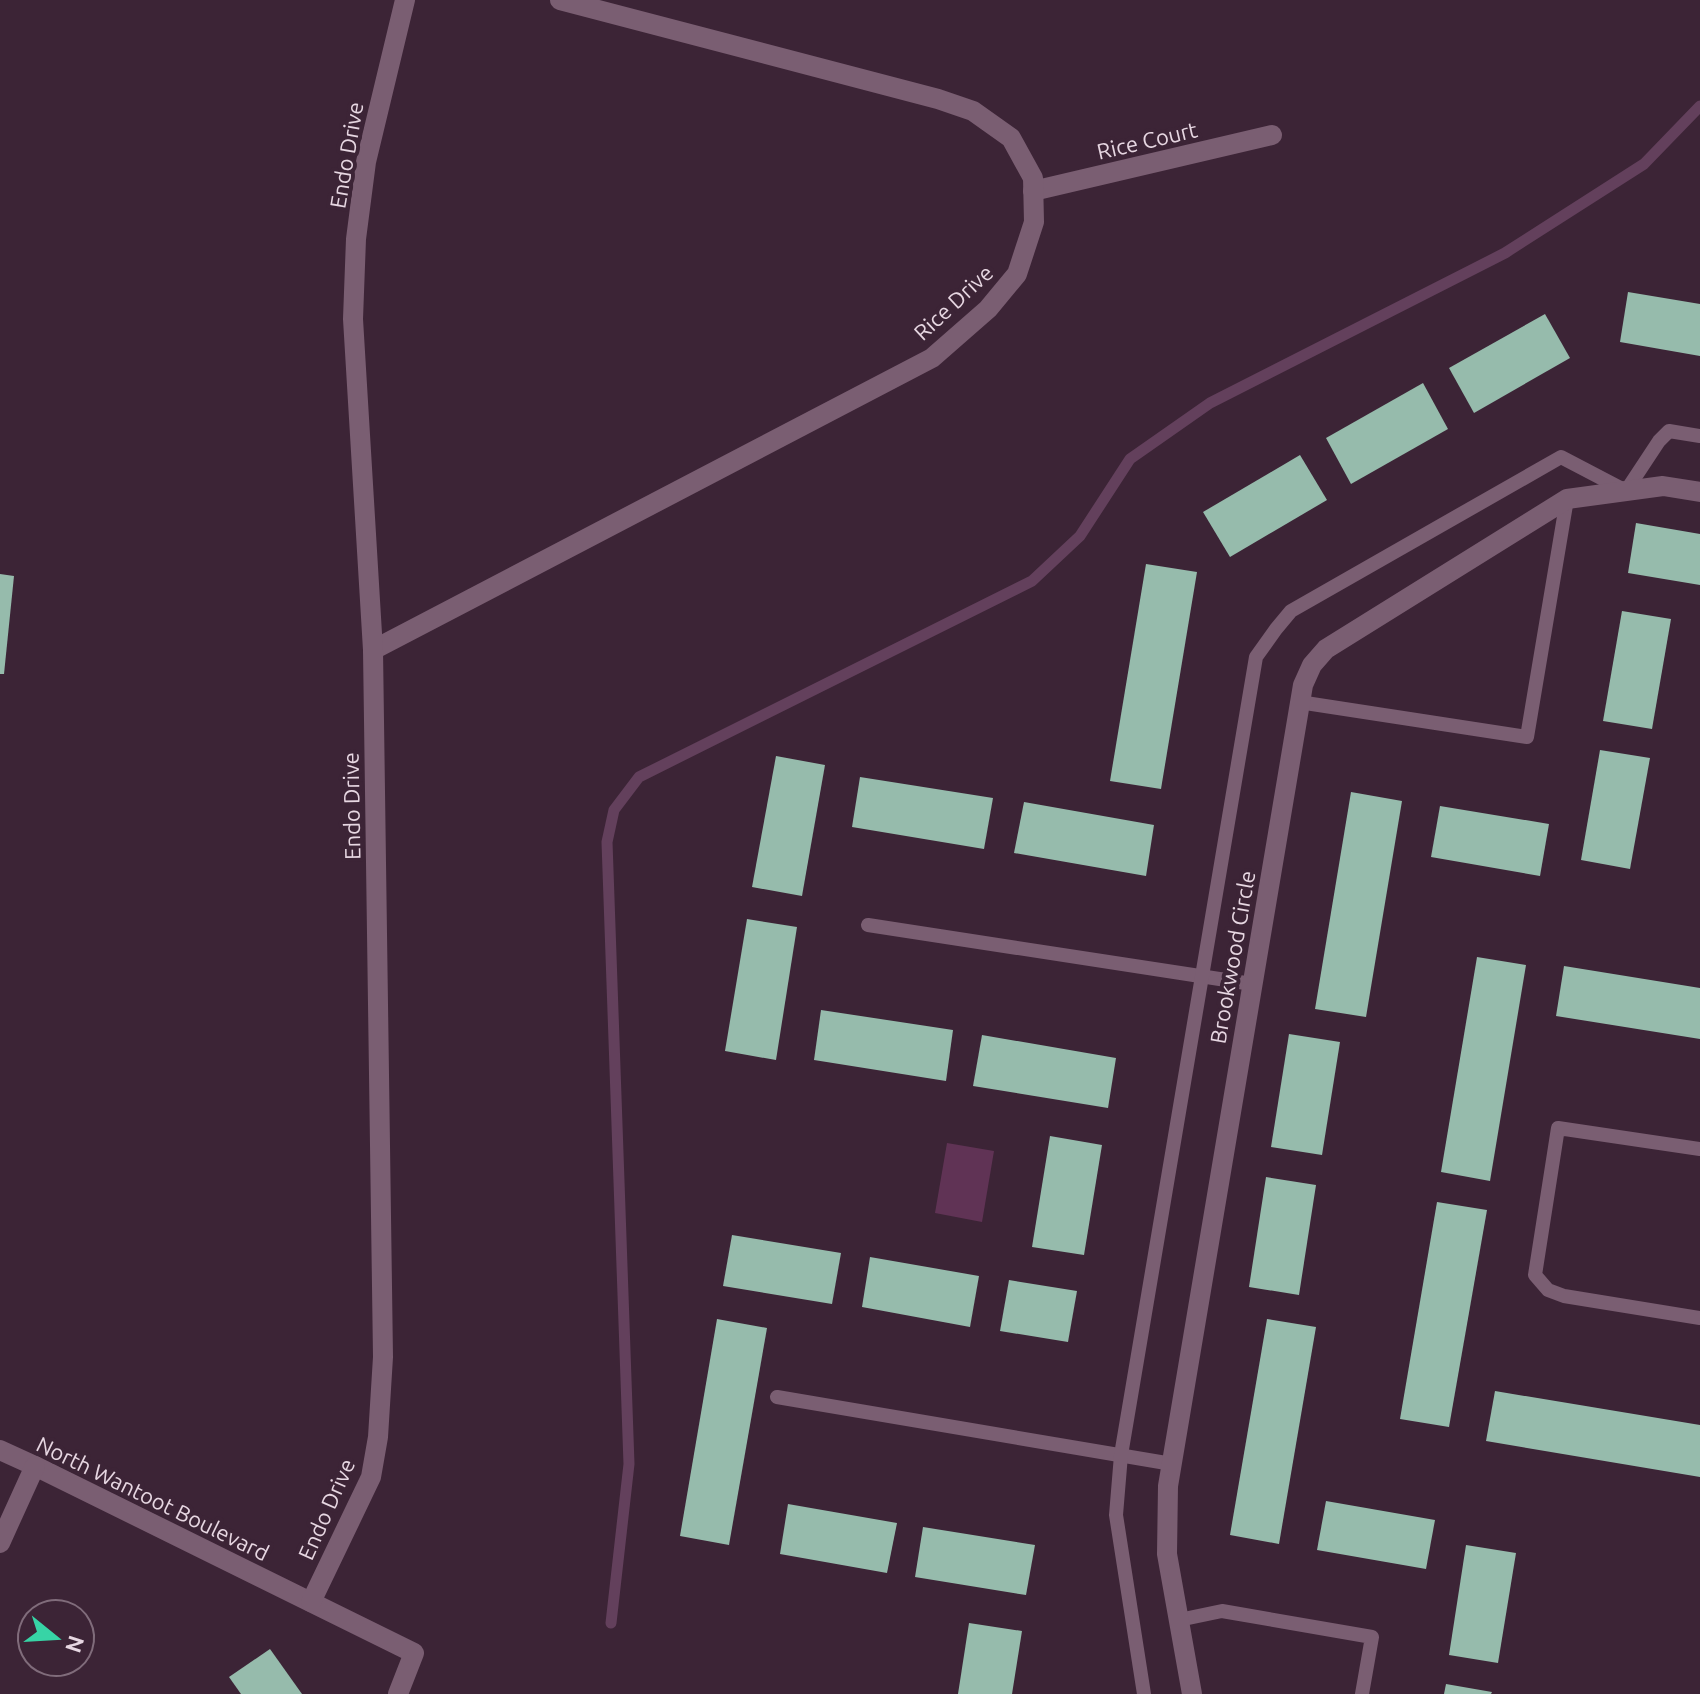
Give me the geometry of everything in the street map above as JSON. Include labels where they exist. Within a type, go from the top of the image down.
[{"type":"street","name":"Endo Drive","points":[[311,1602],[371,1477],[378,1437],[383,1357],[373,650],[353,319],[356,239],[366,162],[405,0]]},
{"type":"street","name":"Rice Drive","points":[[373,650],[932,358],[988,309],[1017,274],[1034,222],[1033,178],[1011,138],[973,111],[938,99],[560,0]]},
{"type":"street","name":"Rice Court","points":[[1033,191],[1272,135]]},
{"type":"street","name":"Brookwood Circle","points":[[1192,1694],[1167,1554],[1168,1486],[1303,685],[1312,665],[1326,649],[1567,499],[1663,486],[1700,492]]},
{"type":"street","name":"North Wantoot Boulevard","points":[[0,1450],[414,1653],[398,1694]]},
{"type":"street","points":[[0,1543],[35,1466]]},
{"type":"lane","points":[[1144,1694],[1116,1515],[1121,1455],[1256,657],[1291,611],[1561,457],[1626,491],[1669,431],[1700,436]]},
{"type":"lane","points":[[1299,702],[1527,737],[1567,499]]},
{"type":"lane","points":[[868,925],[1252,984]]},
{"type":"lane","points":[[1700,1149],[1558,1128],[1535,1275],[1548,1290],[1564,1296],[1700,1318]]},
{"type":"lane","points":[[777,1397],[1172,1464]]},
{"type":"lane","points":[[1179,1620],[1222,1611],[1372,1637],[1362,1694]]},
{"type":"shaded area","points":[[947,1143],[994,1151],[982,1222],[935,1213]]},
{"type":"building","points":[[1628,292],[1700,304],[1700,356],[1620,342]]},
{"type":"building","points":[[1545,314],[1570,358],[1474,413],[1449,368]]},
{"type":"building","points":[[1423,383],[1448,429],[1351,484],[1326,438]]},
{"type":"building","points":[[1300,455],[1327,500],[1230,557],[1203,512]]},
{"type":"building","points":[[1636,523],[1700,534],[1700,585],[1628,573]]},
{"type":"building","points":[[1146,564],[1197,572],[1161,789],[1110,781]]},
{"type":"building","points":[[0,574],[14,576],[4,674],[0,674]]},
{"type":"building","points":[[1622,611],[1671,619],[1652,729],[1603,721]]},
{"type":"building","points":[[1600,750],[1650,758],[1630,869],[1581,860]]},
{"type":"building","points":[[776,756],[825,765],[802,896],[752,887]]},
{"type":"building","points":[[860,777],[993,798],[984,849],[852,827]]},
{"type":"building","points":[[1351,792],[1402,801],[1366,1017],[1315,1009]]},
{"type":"building","points":[[1024,802],[1154,825],[1146,876],[1014,853]]},
{"type":"building","points":[[1440,806],[1549,824],[1540,876],[1431,857]]},
{"type":"building","points":[[747,919],[797,927],[776,1060],[725,1051]]},
{"type":"building","points":[[1477,957],[1526,965],[1490,1181],[1441,1172]]},
{"type":"building","points":[[1564,966],[1700,988],[1700,1039],[1556,1016]]},
{"type":"building","points":[[821,1010],[953,1030],[946,1081],[814,1060]]},
{"type":"building","points":[[1289,1034],[1340,1042],[1322,1155],[1271,1147]]},
{"type":"building","points":[[982,1035],[1116,1058],[1108,1108],[973,1086]]},
{"type":"building","points":[[1050,1136],[1102,1145],[1084,1255],[1032,1247]]},
{"type":"building","points":[[1266,1177],[1316,1185],[1299,1295],[1249,1287]]},
{"type":"building","points":[[1437,1202],[1487,1210],[1449,1427],[1400,1419]]},
{"type":"building","points":[[732,1235],[841,1253],[832,1304],[723,1286]]},
{"type":"building","points":[[870,1257],[979,1276],[970,1327],[862,1307]]},
{"type":"building","points":[[1009,1280],[1077,1291],[1068,1342],[1000,1331]]},
{"type":"building","points":[[717,1319],[767,1328],[729,1545],[680,1536]]},
{"type":"building","points":[[1267,1319],[1316,1327],[1279,1544],[1230,1535]]},
{"type":"building","points":[[1495,1391],[1700,1425],[1700,1477],[1486,1441]]},
{"type":"building","points":[[1326,1501],[1435,1520],[1426,1569],[1317,1550]]},
{"type":"building","points":[[788,1504],[897,1523],[887,1573],[780,1554]]},
{"type":"building","points":[[923,1527],[1035,1545],[1026,1595],[915,1577]]},
{"type":"building","points":[[1466,1545],[1516,1553],[1498,1663],[1449,1655]]},
{"type":"building","points":[[969,1623],[1022,1631],[1012,1694],[958,1694]]},
{"type":"building","points":[[270,1649],[302,1694],[241,1694],[229,1677]]},
{"type":"building","points":[[1446,1684],[1492,1692],[1444,1694]]},
{"type":"waterway","points":[[611,1623],[629,1464],[607,842],[614,810],[639,777],[1032,581],[1080,536],[1130,459],[1210,403],[1505,253],[1644,164],[1700,106]]}]
